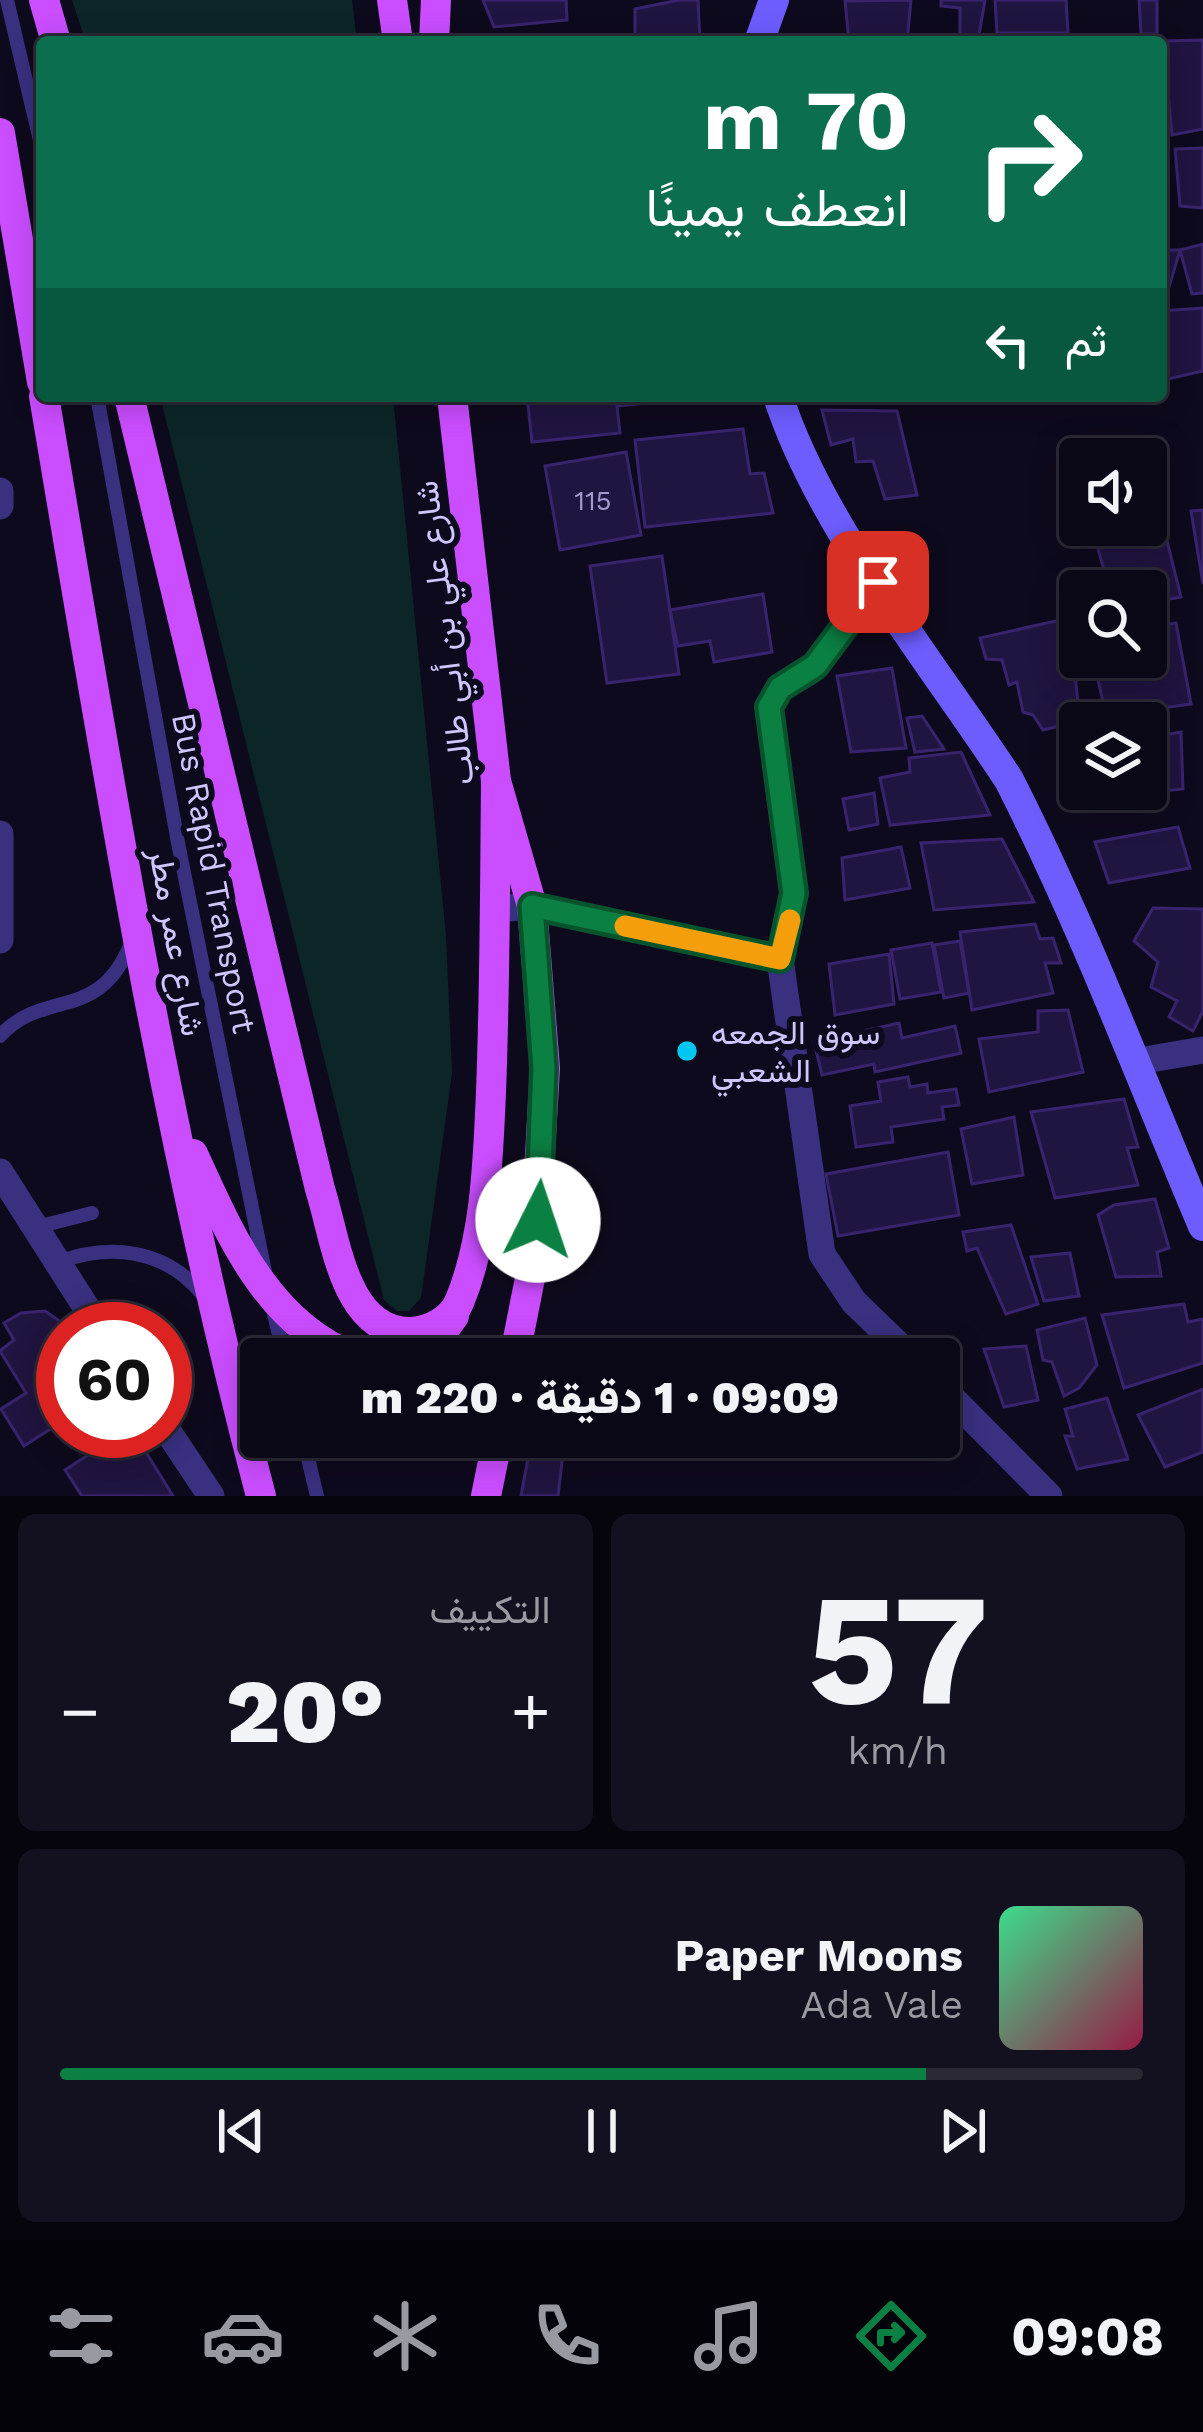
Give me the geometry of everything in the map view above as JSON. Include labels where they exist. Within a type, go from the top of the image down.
[{"type":"main road","points":[[44,0],[54,36]]},
{"type":"main road","points":[[392,0],[397,36]]},
{"type":"main road","points":[[434,36],[436,0]]},
{"type":"main road","points":[[0,133],[36,346]]},
{"type":"main road","name":"شارع عمر مطر","points":[[45,402],[170,1106],[211,1306],[261,1496]]},
{"type":"main road","points":[[130,402],[320,1189],[356,1303],[372,1322],[395,1332],[420,1332],[443,1322],[460,1304]]},
{"type":"main road","name":"شارع علي بن أبي طالب","points":[[453,402],[496,781],[532,906],[544,1068],[542,1182],[518,1338]]},
{"type":"main road","points":[[437,1338],[460,1304],[479,1223],[488,1145],[496,781]]},
{"type":"main road","points":[[170,1106],[224,1222],[269,1295],[318,1338]]},
{"type":"main road","points":[[486,1496],[494,1458]]},
{"type":"street","points":[[761,36],[774,0]]},
{"type":"street","points":[[780,402],[789,430],[827,503],[1009,780],[1139,1061],[1203,1226]]},
{"type":"street","points":[[0,490],[0,506]]},
{"type":"street","points":[[878,582],[815,666],[780,688],[769,707],[794,893],[780,959],[822,1254],[854,1302],[891,1338]]},
{"type":"street","points":[[0,834],[0,940]]},
{"type":"street","points":[[495,909],[532,906],[780,959]]},
{"type":"street","points":[[1139,1061],[1203,1050]]},
{"type":"street","points":[[0,1172],[82,1302]]},
{"type":"street","points":[[960,1406],[1049,1496]]},
{"type":"street","points":[[186,1458],[211,1496]]},
{"type":"lane","points":[[7,0],[36,123]]},
{"type":"lane","name":"Bus Rapid Transport","points":[[98,402],[179,848],[280,1338]]},
{"type":"lane","points":[[0,1036],[20,1018],[92,994],[122,963],[137,924]]},
{"type":"lane","points":[[32,1228],[92,1213]]},
{"type":"lane","points":[[56,1263],[101,1250],[145,1256],[183,1274],[211,1306]]},
{"type":"lane","points":[[308,1458],[317,1496]]},
{"type":"green space","points":[[72,0],[352,0],[356,36],[84,36]]},
{"type":"green space","points":[[161,402],[394,402],[446,936],[452,1073],[421,1298],[409,1311],[397,1311],[384,1300]]},
{"type":"building","points":[[483,0],[566,0],[567,20],[494,27]]},
{"type":"building","points":[[698,0],[700,36],[635,36],[635,9]]},
{"type":"building","points":[[911,0],[908,36],[848,36],[845,1]]},
{"type":"building","points":[[941,0],[985,0],[979,36],[960,36],[960,8],[941,6]]},
{"type":"building","points":[[995,0],[1066,0],[1068,33],[997,33]]},
{"type":"building","points":[[1139,0],[1157,0],[1157,34],[1141,34]]},
{"type":"building","points":[[1203,40],[1203,129],[1172,135],[1167,41]]},
{"type":"building","points":[[1203,148],[1203,208],[1180,206],[1175,149]]},
{"type":"building","points":[[1203,244],[1203,293],[1192,294],[1180,250]]},
{"type":"building","points":[[1167,250],[1180,250],[1167,294]]},
{"type":"building","points":[[1203,308],[1203,371],[1168,379],[1167,311]]},
{"type":"building","points":[[528,402],[657,402],[617,406],[620,433],[532,442]]},
{"type":"building","points":[[822,410],[897,411],[917,495],[885,499],[873,461],[856,462],[853,439],[831,445]]},
{"type":"building","points":[[743,429],[750,474],[764,473],[773,513],[645,527],[635,440]]},
{"type":"building","points":[[626,452],[641,535],[560,550],[545,466]]},
{"type":"building","points":[[1203,510],[1203,584],[1191,511]]},
{"type":"building","points":[[1167,541],[1181,597],[1167,599],[1167,570],[1104,570],[1097,546],[1167,546]]},
{"type":"building","points":[[662,556],[679,674],[607,683],[590,566]]},
{"type":"building","points":[[763,594],[772,652],[714,662],[710,641],[678,646],[670,610]]},
{"type":"building","points":[[1059,620],[1059,678],[1075,678],[1078,702],[1059,702],[1059,726],[1043,730],[1033,715],[1023,712],[1017,682],[1009,685],[1002,660],[986,659],[980,638]]},
{"type":"building","points":[[1176,623],[1191,704],[1167,707],[1167,702],[1103,702],[1098,678],[1167,678],[1167,624]]},
{"type":"building","points":[[892,668],[906,748],[851,752],[837,676]]},
{"type":"building","points":[[922,716],[944,749],[915,752],[907,718]]},
{"type":"building","points":[[1181,732],[1183,789],[1167,791],[1167,734]]},
{"type":"building","points":[[961,752],[990,815],[890,825],[880,778],[910,772],[909,758]]},
{"type":"building","points":[[874,793],[878,824],[849,830],[843,799]]},
{"type":"building","points":[[1178,827],[1190,868],[1109,883],[1095,842]]},
{"type":"building","points":[[1002,839],[1034,902],[934,910],[921,843]]},
{"type":"building","points":[[901,847],[910,888],[845,900],[842,858]]},
{"type":"building","points":[[1153,908],[1203,909],[1203,1011],[1193,1031],[1169,1017],[1177,1001],[1151,987],[1158,962],[1134,941]]},
{"type":"building","points":[[1035,924],[1040,939],[1053,938],[1061,963],[1045,963],[1053,993],[972,1010],[960,932]]},
{"type":"building","points":[[960,941],[969,993],[944,998],[934,945]]},
{"type":"building","points":[[932,943],[941,992],[900,999],[891,950]]},
{"type":"building","points":[[889,954],[894,1004],[835,1015],[829,964]]},
{"type":"building","points":[[1068,1010],[1083,1072],[989,1092],[979,1039],[1038,1032],[1038,1011]]},
{"type":"building","points":[[899,1023],[902,1038],[955,1026],[961,1053],[875,1072],[874,1064],[822,1075],[814,1042]]},
{"type":"building","points":[[908,1077],[910,1087],[927,1084],[928,1093],[956,1089],[959,1105],[942,1107],[944,1119],[891,1127],[893,1142],[856,1147],[850,1106],[881,1101],[878,1082]]},
{"type":"building","points":[[1124,1099],[1138,1147],[1127,1148],[1138,1185],[1055,1198],[1031,1112]]},
{"type":"building","points":[[1014,1117],[1023,1175],[972,1184],[961,1129]]},
{"type":"building","points":[[948,1152],[959,1215],[838,1236],[826,1174]]},
{"type":"building","points":[[1155,1199],[1169,1248],[1157,1252],[1161,1276],[1116,1277],[1098,1215],[1114,1205]]},
{"type":"building","points":[[1011,1225],[1038,1304],[1006,1314],[977,1248],[967,1251],[963,1232]]},
{"type":"building","points":[[1070,1253],[1079,1296],[1044,1301],[1031,1257]]},
{"type":"building","points":[[1184,1304],[1188,1322],[1203,1319],[1203,1363],[1124,1388],[1102,1315]]},
{"type":"building","points":[[36,1312],[36,1438],[24,1446],[1,1409],[26,1393],[0,1351],[14,1340],[4,1323],[21,1313]]},
{"type":"building","points":[[1085,1318],[1097,1365],[1079,1388],[1064,1396],[1052,1362],[1043,1360],[1037,1330]]},
{"type":"building","points":[[1026,1346],[1038,1400],[1004,1407],[984,1349]]},
{"type":"building","points":[[1203,1389],[1203,1452],[1165,1467],[1138,1415]]},
{"type":"building","points":[[1107,1398],[1128,1459],[1077,1469],[1065,1436],[1073,1436],[1065,1409]]},
{"type":"building","points":[[83,1458],[150,1458],[173,1496],[82,1496],[65,1470]]},
{"type":"building","points":[[528,1458],[563,1458],[558,1496],[521,1496]]},
{"type":"slow traffic","points":[[625,926],[780,959],[790,920]]},
{"type":"place","name":"سوق الجمعه الشعبي","points":[[687,1051]]},
{"type":"route","points":[[538,1220],[544,1068],[532,906],[780,959],[794,893],[769,707],[780,688],[815,666],[878,582]]}]
